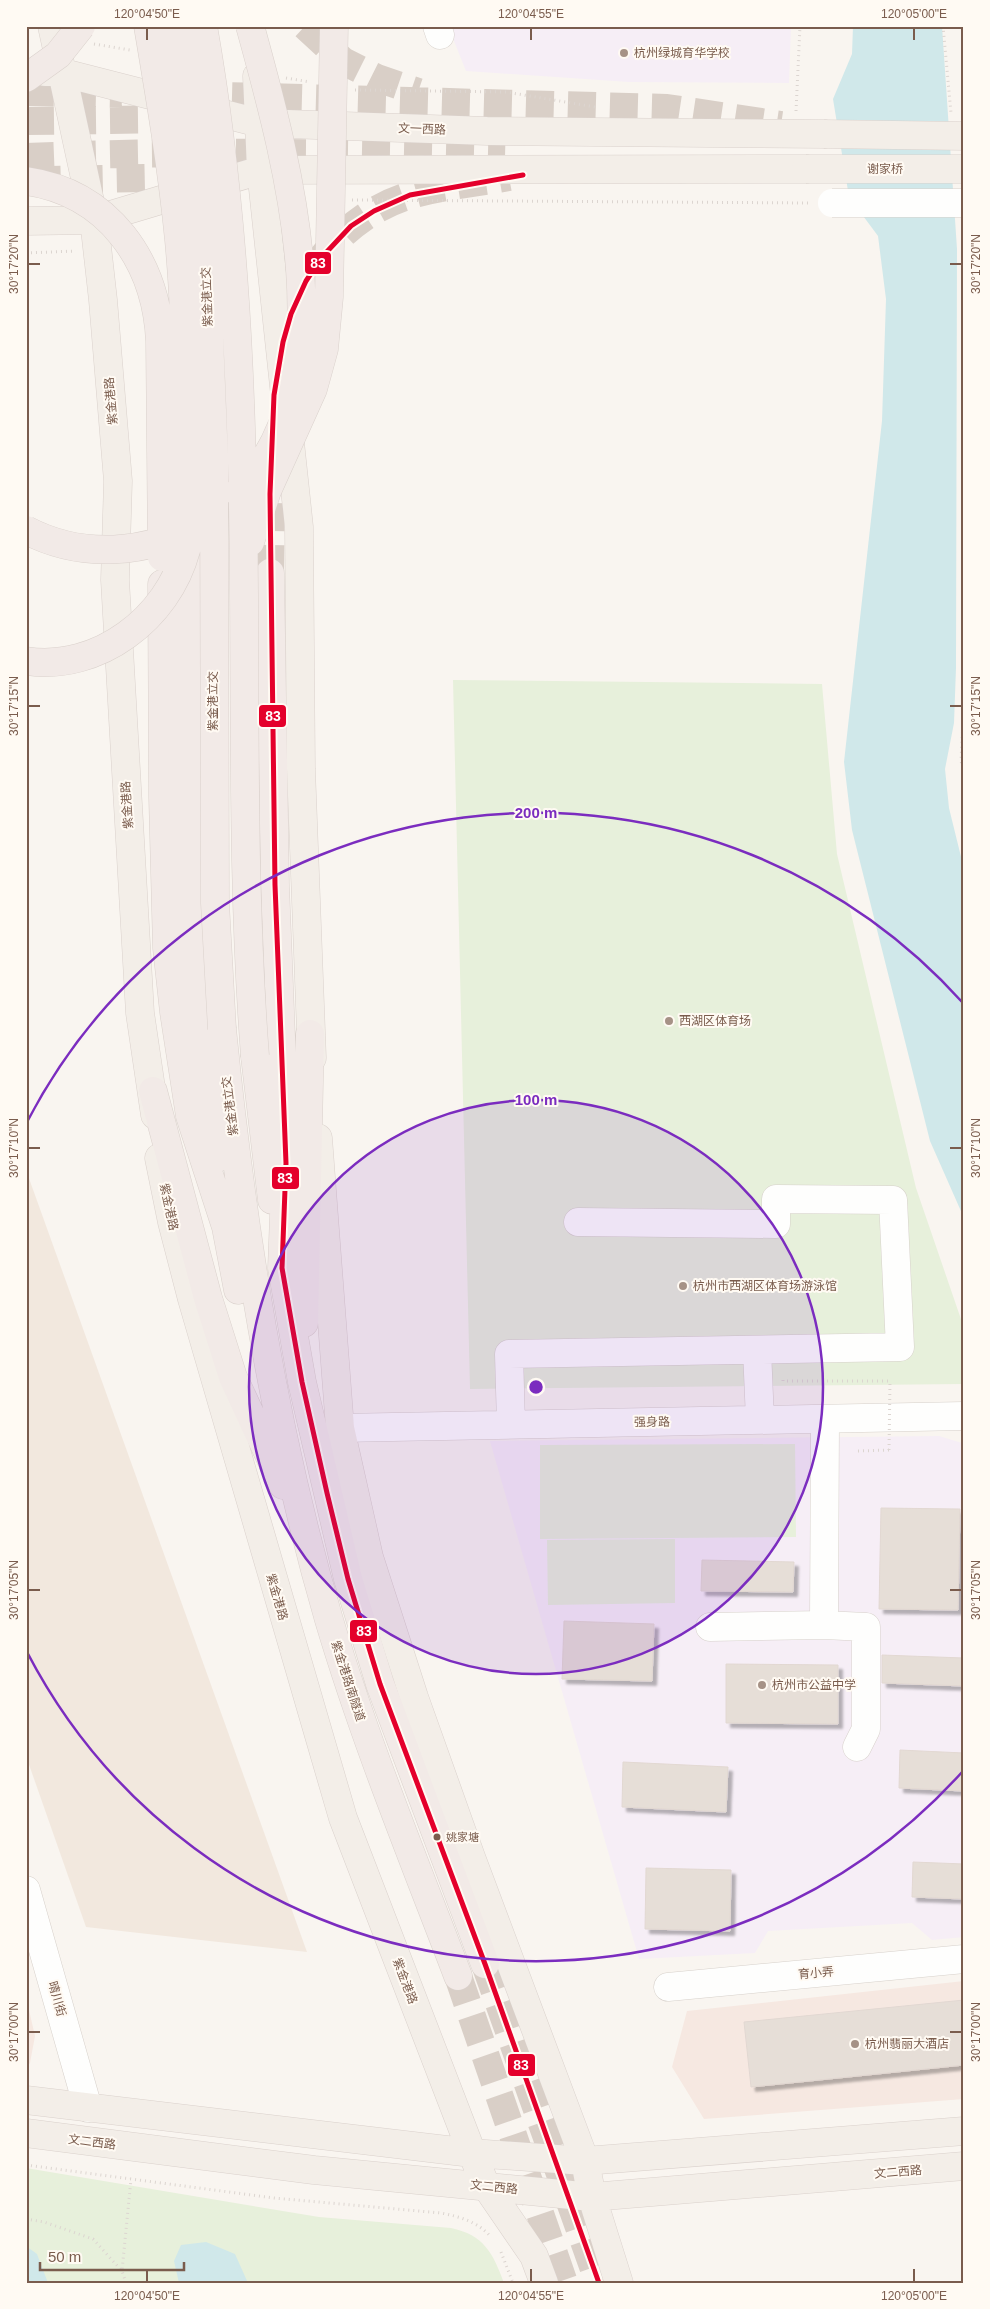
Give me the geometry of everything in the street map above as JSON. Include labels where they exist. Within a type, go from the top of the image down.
[{"type":"highway","points":[[148,26],[161,104],[179,240],[188,468],[187,805],[192,932],[186,1012],[190,1116],[226,1227],[238,1291],[270,1375]]},
{"type":"highway","name":"紫金港立交","points":[[176,26],[196,161],[206,260],[214,460],[215,893],[222,1029],[246,1222],[270,1375]]},
{"type":"highway","points":[[203,26],[221,143],[233,267],[238,357],[244,593],[245,868],[248,958],[255,1056],[266,1156],[282,1268],[302,1382],[326,1494],[348,1579],[380,1684],[485,1964]]},
{"type":"highway","points":[[26,530],[50,542],[95,550],[140,547],[166,539],[199,525],[223,507],[251,476],[278,435],[288,407],[300,346],[300,257],[284,164],[250,26]]},
{"type":"highway","points":[[244,593],[253,528],[313,389],[326,340],[329,297],[334,26]]},
{"type":"highway","points":[[26,78],[87,35]]},
{"type":"highway","points":[[26,181],[43,184],[76,195],[111,221],[132,248],[139,262],[150,290],[160,326],[163,798],[167,948],[186,1012]]},
{"type":"highway","points":[[26,661],[54,661],[83,657],[110,646],[127,635],[142,623],[166,595],[187,549]]},
{"type":"highway","points":[[270,573],[275,885],[286,1163],[282,1268]]},
{"type":"highway","points":[[302,1382],[310,1034]]},
{"type":"highway","points":[[153,1092],[208,1298],[233,1377],[305,1531]]},
{"type":"highway","name":"紫金港路南隧道","points":[[270,1375],[305,1531],[359,1716],[458,1976]]},
{"type":"main road","name":"紫金港路","points":[[52,26],[60,72],[94,220],[103,300],[118,481],[115,590],[140,1013],[153,1092],[158,1154],[172,1222],[189,1289],[340,1809],[486,2186],[534,2256],[544,2283]]},
{"type":"main road","points":[[255,26],[261,170],[299,527],[301,769],[310,1034],[340,1428],[369,1557],[414,1697],[471,1857],[585,2162],[592,2197],[619,2283]]},
{"type":"main road","name":"文一西路","points":[[26,73],[60,72],[259,123],[487,131],[964,136]]},
{"type":"main road","name":"谢家桥","points":[[261,170],[964,169]]},
{"type":"main road","points":[[26,221],[94,220],[261,170]]},
{"type":"main road","points":[[26,2100],[472,2153],[585,2162],[964,2130]]},
{"type":"main road","name":"文二西路","points":[[26,2133],[314,2170],[592,2197],[964,2166]]},
{"type":"street","points":[[832,203],[964,203]]},
{"type":"street","points":[[511,1424],[509,1354],[900,1347],[893,1200],[776,1199],[776,1224],[578,1222]]},
{"type":"street","points":[[760,1420],[770,1349]]},
{"type":"street","name":"强身路","points":[[340,1428],[964,1416]]},
{"type":"street","points":[[824,1625],[825,1419]]},
{"type":"street","points":[[710,1628],[824,1625],[866,1627],[866,1729],[857,1747]]},
{"type":"street","name":"晴川街","points":[[26,1890],[88,2108]]},
{"type":"street","name":"育小弄","points":[[668,1987],[964,1959]]},
{"type":"path","points":[[796,111],[800,26]]},
{"type":"path","points":[[87,35],[131,51]]},
{"type":"path","points":[[257,73],[315,83]]},
{"type":"path","points":[[353,90],[506,92],[598,108]]},
{"type":"path","points":[[786,111],[805,111]]},
{"type":"path","points":[[344,200],[832,203]]},
{"type":"path","points":[[26,253],[96,249]]},
{"type":"path","points":[[964,702],[961,761],[964,772]]},
{"type":"path","points":[[770,1349],[782,1381],[890,1381],[889,1450],[858,1452]]},
{"type":"path","points":[[26,2166],[274,2198],[442,2213],[460,2216],[475,2224],[492,2239]]},
{"type":"path","points":[[122,2271],[131,2179]]},
{"type":"path","points":[[26,2219],[44,2222],[93,2239],[122,2271],[126,2283]]},
{"type":"path","points":[[498,2246],[513,2283]]},
{"type":"shaded area","name":"杭州绿城育华学校","points":[[448,26],[791,26],[789,83],[629,82],[466,71]]},
{"type":"shaded area","points":[[26,1170],[307,1952],[86,1927],[26,1756]]},
{"type":"shaded area","name":"杭州市公益中学","points":[[939,1436],[962,1443],[964,1446],[964,1937],[932,1940],[912,1923],[768,1931],[755,1953],[639,1959],[490,1441]]},
{"type":"shaded area","points":[[964,1981],[964,2099],[704,2119],[672,2067],[687,2011]]},
{"type":"shaded area","points":[[26,1997],[35,2036],[30,2063],[26,2069]]},
{"type":"green space","name":"西湖区体育场","points":[[453,680],[822,684],[837,854],[916,1188],[964,1328],[964,1384],[470,1389]]},
{"type":"green space","points":[[795,1444],[796,1537],[540,1539],[540,1445]]},
{"type":"green space","points":[[675,1539],[675,1603],[548,1605],[547,1540]]},
{"type":"green space","points":[[26,2168],[319,2217],[451,2228],[472,2235],[486,2247],[496,2263],[504,2283],[26,2283]]},
{"type":"water","points":[[853,26],[942,26],[957,249],[956,668],[954,723],[945,769],[949,808],[964,869],[964,1218],[930,1141],[852,830],[844,762],[882,421],[886,299],[878,236],[849,197],[833,99],[852,54]]},
{"type":"water","points":[[206,2242],[235,2254],[248,2283],[179,2283],[174,2261],[181,2245]]},
{"type":"water","points":[[26,2246],[37,2254],[48,2283],[26,2283]]},
{"type":"building","points":[[881,1508],[960,1509],[958,1610],[879,1609]]},
{"type":"building","points":[[702,1560],[794,1562],[793,1592],[701,1591]]},
{"type":"building","points":[[564,1621],[654,1624],[652,1681],[562,1679]]},
{"type":"building","points":[[882,1655],[964,1658],[964,1686],[882,1683]]},
{"type":"building","points":[[726,1664],[838,1665],[838,1724],[726,1723]]},
{"type":"building","points":[[900,1750],[964,1753],[964,1791],[899,1788]]},
{"type":"building","points":[[623,1762],[728,1767],[726,1812],[622,1807]]},
{"type":"building","points":[[913,1862],[964,1864],[964,1899],[912,1897]]},
{"type":"building","points":[[646,1868],[731,1870],[730,1931],[645,1929]]},
{"type":"building","name":"杭州翡丽大酒店","points":[[964,2000],[964,2065],[751,2087],[744,2022]]},
{"type":"tunnel","points":[[305,26],[343,61],[377,78],[418,92]]},
{"type":"tunnel","points":[[26,92],[122,94]]},
{"type":"tunnel","points":[[190,95],[667,108],[781,125]]},
{"type":"tunnel","points":[[26,121],[187,119]]},
{"type":"tunnel","points":[[26,157],[206,153],[325,153],[505,157]]},
{"type":"tunnel","points":[[33,183],[51,180],[194,177]]},
{"type":"tunnel","points":[[296,302],[316,266],[328,250],[373,211],[411,195],[509,177]]},
{"type":"tunnel","points":[[270,573],[271,487]]},
{"type":"tunnel","points":[[485,1964],[599,2283]]},
{"type":"tunnel","points":[[458,1976],[564,2283]]},
{"type":"transit line","name":"83","points":[[523,175],[410,195],[374,211],[351,226],[322,257],[306,281],[291,314],[283,342],[274,395],[270,494],[275,885],[286,1163],[282,1268],[302,1382],[327,1493],[348,1579],[380,1684],[485,1964],[599,2283]]},
{"type":"place","name":"杭州绿城育华学校","points":[[624,53]]},
{"type":"place","name":"西湖区体育场","points":[[669,1021]]},
{"type":"place","name":"杭州市西湖区体育场游泳馆","points":[[683,1286]]},
{"type":"place","name":"杭州市公益中学","points":[[762,1685]]},
{"type":"place","name":"姚家塘","points":[[437,1837]]},
{"type":"place","name":"杭州翡丽大酒店","points":[[855,2044]]}]
